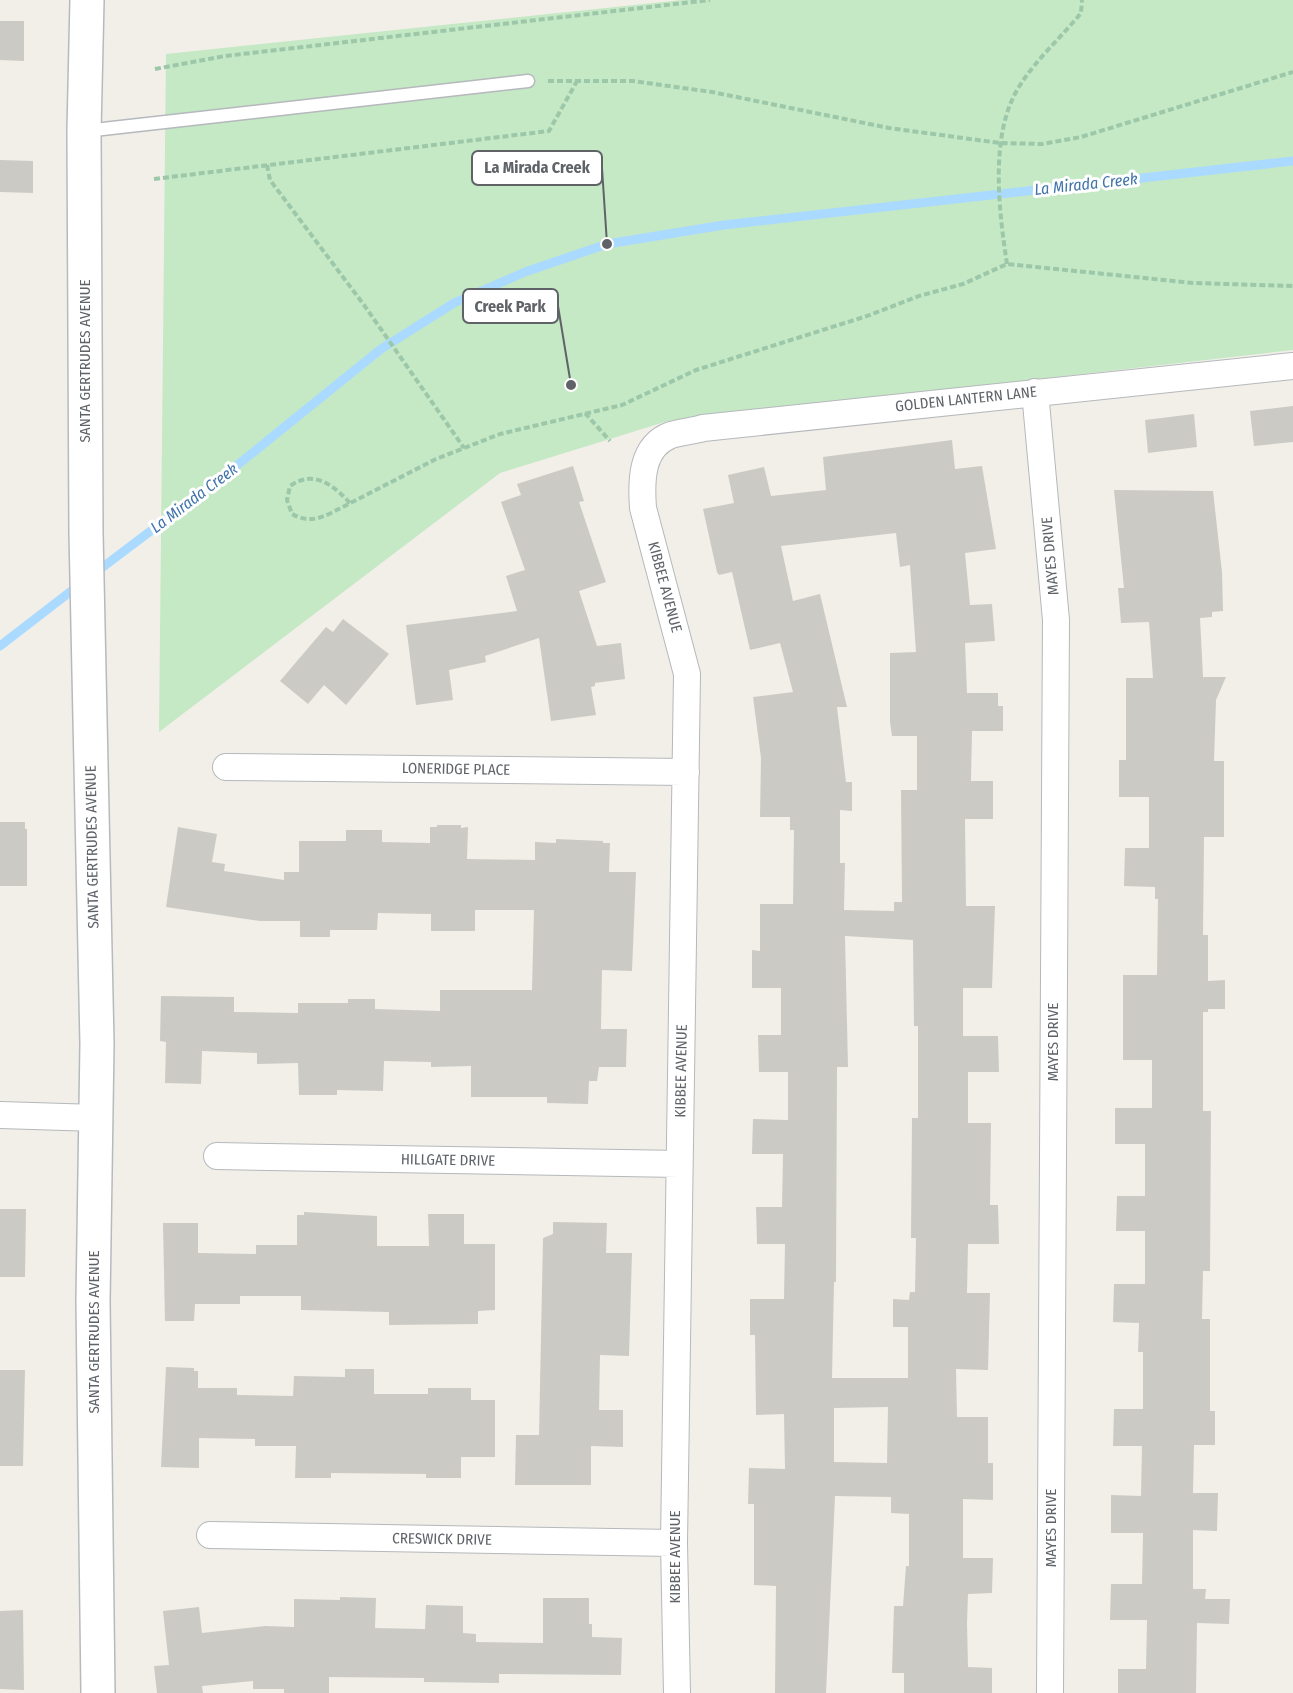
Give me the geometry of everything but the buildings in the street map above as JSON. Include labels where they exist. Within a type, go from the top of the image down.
[{"type":"main road","name":"SANTA GERTRUDES AVENUE","points":[[87,0],[84,131],[86,533],[97,1118],[93,1301],[98,1693]]},
{"type":"street","name":"GOLDEN LANTERN LANE","points":[[648,455],[669,436],[703,429],[1293,366]]},
{"type":"street","name":"MAYES DRIVE","points":[[1035,392],[1056,620],[1050,1693]]},
{"type":"street","name":"KIBBEE AVENUE","points":[[648,455],[640,480],[643,508],[687,674],[674,1543],[677,1693]]},
{"type":"street","name":"LONERIDGE PLACE","points":[[226,767],[686,772]]},
{"type":"street","points":[[0,1115],[97,1118]]},
{"type":"street","name":"HILLGATE DRIVE","points":[[217,1156],[679,1164]]},
{"type":"street","name":"CRESWICK DRIVE","points":[[210,1535],[674,1543]]},
{"type":"lane","points":[[84,131],[528,81]]},
{"type":"path","points":[[154,69],[225,56],[710,0]]},
{"type":"path","points":[[1007,264],[1000,178],[1000,143],[1004,119],[1017,91],[1081,13],[1082,0]]},
{"type":"path","points":[[528,81],[633,81],[712,92],[889,128],[1000,143],[1042,144],[1081,137],[1293,72]]},
{"type":"path","points":[[154,179],[549,131],[577,80]]},
{"type":"path","points":[[267,165],[270,180],[378,324],[464,448]]},
{"type":"path","points":[[350,503],[329,483],[315,478],[301,478],[290,486],[287,500],[292,514],[303,520],[318,520],[436,459],[500,434],[622,405],[696,370],[867,316],[919,296],[963,284],[1007,264],[1193,282],[1293,286]]},
{"type":"path","points":[[585,413],[610,441]]},
{"type":"green space","points":[[682,0],[1293,0],[1293,350],[668,421],[500,473],[159,732],[166,54]]},
{"type":"waterway","name":"La Mirada Creek","points":[[95,573],[230,471],[381,349],[454,303],[525,272],[607,244],[724,225],[1293,161]]},
{"type":"waterway","name":"La Mirada Creek","points":[[0,646],[79,585]]},
{"type":"place","name":"La Mirada Creek","points":[[607,244]]},
{"type":"place","name":"Creek Park","points":[[571,385]]}]
